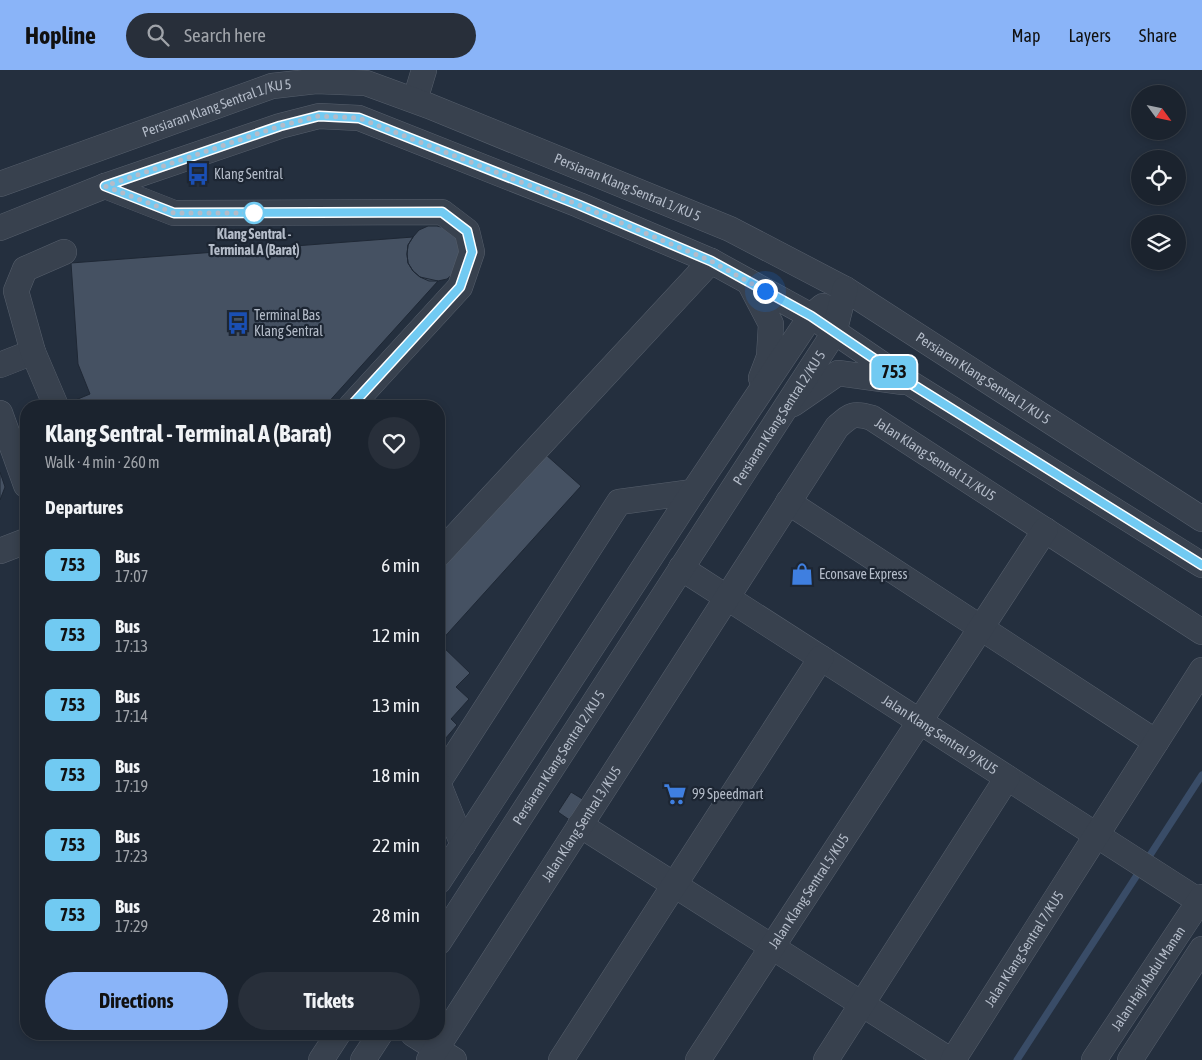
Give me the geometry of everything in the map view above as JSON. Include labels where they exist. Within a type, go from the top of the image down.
[{"type":"street","points":[[415,100],[424,70]]},
{"type":"street","name":"Persiaran Klang Sentral 1/KU 5","points":[[0,184],[272,86],[316,81],[366,83],[415,100],[730,229],[845,289],[1202,519]]},
{"type":"street","points":[[0,228],[105,186],[280,126],[319,116],[359,118],[579,205],[711,261],[811,316],[910,383],[1202,565]]},
{"type":"street","points":[[105,186],[174,213],[442,212],[467,231],[472,252],[460,287],[356,400]]},
{"type":"street","points":[[53,400],[33,352],[16,292],[25,269],[64,252]]},
{"type":"street","points":[[445,548],[711,261]]},
{"type":"street","points":[[749,282],[771,324],[768,357],[751,404]]},
{"type":"street","name":"Persiaran Klang Sentral 2/KU 5","points":[[445,872],[693,492],[811,316],[845,289]]},
{"type":"street","name":"Persiaran Klang Sentral 2/KU 5","points":[[445,933],[834,332],[845,289]]},
{"type":"street","points":[[0,365],[33,352]]},
{"type":"street","points":[[783,412],[838,373],[910,383]]},
{"type":"street","points":[[0,413],[20,468]]},
{"type":"street","name":"Jalan Klang Sentral 11/KU5","points":[[727,598],[837,427],[849,417],[860,414],[872,418],[1202,632]]},
{"type":"street","points":[[445,774],[619,502],[693,492]]},
{"type":"street","points":[[788,502],[1156,742]]},
{"type":"street","name":"Jalan Klang Sentral 5/KU5","points":[[698,1060],[1045,530]]},
{"type":"street","points":[[0,551],[20,543]]},
{"type":"street","name":"Jalan Klang Sentral 9/KU5","points":[[681,568],[1143,866],[1200,899]]},
{"type":"street","name":"Jalan Klang Sentral 3/KU5","points":[[439,1056],[580,825],[727,598]]},
{"type":"street","points":[[561,1060],[821,658]]},
{"type":"street","points":[[1096,836],[1202,670]]},
{"type":"street","points":[[826,1060],[1007,778]]},
{"type":"street","points":[[445,798],[463,845]]},
{"type":"street","points":[[580,825],[952,1060]]},
{"type":"street","name":"Jalan Klang Sentral 7/KU5","points":[[952,1060],[1096,836]]},
{"type":"street","name":"Jalan Haji Abdul Manan","points":[[1094,1060],[1200,899]]},
{"type":"street","points":[[1133,1059],[1202,949]]},
{"type":"street","points":[[321,1060],[334,1040]]},
{"type":"street","points":[[363,1060],[376,1040]]},
{"type":"street","points":[[420,1040],[439,1056]]},
{"type":"building","points":[[428,226],[445,228],[459,240],[460,266],[447,279],[429,281],[413,271],[408,263],[408,245],[419,230]]},
{"type":"building","name":"Terminal Bas Klang Sentral","points":[[413,237],[408,245],[408,263],[420,277],[438,281],[330,400],[75,400],[90,394],[78,364],[71,263]]},
{"type":"building","points":[[545,454],[581,486],[445,636],[445,564]]},
{"type":"building","points":[[0,472],[5,487],[0,500]]},
{"type":"building","points":[[445,649],[470,673],[456,687],[469,699],[451,719],[457,725],[445,739]]},
{"type":"building","points":[[571,792],[584,800],[571,821],[558,812]]},
{"type":"waterway","points":[[1017,1060],[1202,775]]},
{"type":"bus line","name":"753","points":[[356,400],[460,287],[472,252],[467,231],[442,212],[174,213],[105,186],[280,126],[319,116],[359,118],[579,205],[711,261],[811,316],[910,383],[1202,565]]},
{"type":"place","name":"Klang Sentral","points":[[198,174]]},
{"type":"place","name":"Klang Sentral - Terminal A (Barat)","points":[[254,213]]},
{"type":"place","name":"Terminal Bas Klang Sentral","points":[[238,323]]},
{"type":"place","name":"Econsave Express","points":[[802,574]]},
{"type":"place","name":"99 Speedmart","points":[[675,794]]},
{"type":"route","points":[[254,213],[174,213],[105,186],[280,126],[319,116],[359,118],[579,205],[711,261],[765,291]]}]
